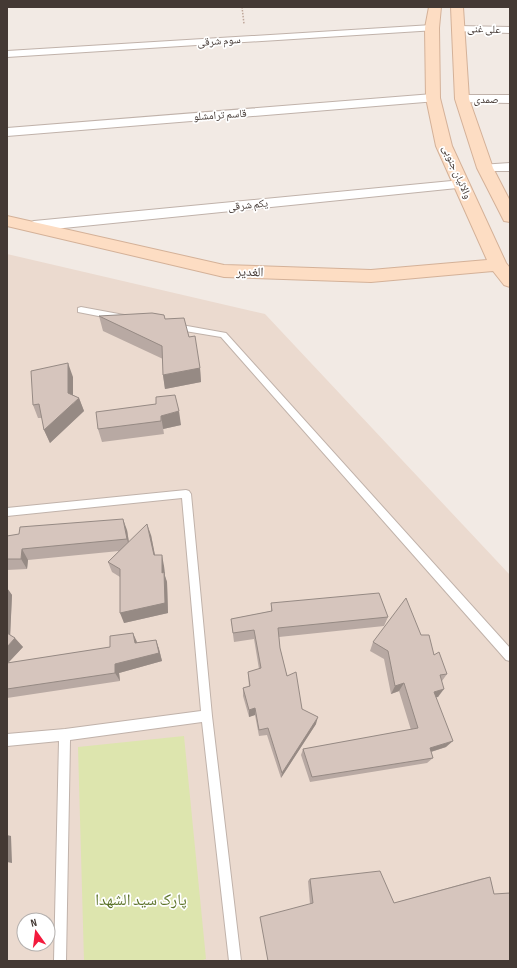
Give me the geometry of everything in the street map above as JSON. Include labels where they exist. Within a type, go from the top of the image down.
[{"type":"main road","name":"والائیان جنوبی","points":[[435,7],[432,28],[433,98],[444,146],[501,258],[510,281]]},
{"type":"main road","points":[[457,7],[462,99],[485,168],[510,217]]},
{"type":"main road","points":[[432,28],[458,29]]},
{"type":"main road","name":"الغدیر","points":[[7,221],[34,226],[224,272],[371,276],[501,258]]},
{"type":"street","name":"سوم شرقی","points":[[7,54],[432,28]]},
{"type":"street","name":"علی غنی","points":[[458,29],[510,30]]},
{"type":"street","name":"قاسم ترامشلو","points":[[7,132],[433,98]]},
{"type":"street","name":"صمدی","points":[[462,99],[510,99]]},
{"type":"street","points":[[485,168],[510,167]]},
{"type":"street","name":"یکم شرقی","points":[[34,226],[462,184]]},
{"type":"lane","points":[[81,310],[133,319]]},
{"type":"lane","points":[[171,326],[223,335],[510,656]]},
{"type":"lane","points":[[7,512],[186,494],[207,716],[235,961]]},
{"type":"lane","points":[[7,740],[65,735],[207,716]]},
{"type":"lane","points":[[60,961],[65,735]]},
{"type":"shaded area","points":[[7,254],[265,314],[510,575],[510,961],[7,961]]},
{"type":"green space","name":"پارک سید الشهدا","points":[[184,736],[206,959],[200,961],[84,961],[78,747]]},
{"type":"building","points":[[152,313],[164,315],[165,319],[184,318],[189,337],[195,336],[200,368],[163,375],[162,346],[99,316]]},
{"type":"building","points":[[68,363],[68,393],[79,398],[44,430],[39,404],[33,405],[31,371]]},
{"type":"building","points":[[175,395],[179,411],[161,416],[161,421],[98,429],[96,412],[156,404],[156,397]]},
{"type":"building","points":[[123,519],[127,539],[22,549],[21,559],[7,559],[7,536],[19,534],[20,527]]},
{"type":"building","points":[[147,524],[154,555],[162,555],[165,603],[120,613],[120,569],[108,562]]},
{"type":"building","points":[[379,593],[388,617],[278,628],[280,648],[287,676],[296,672],[302,709],[318,717],[282,773],[268,728],[259,730],[255,708],[249,710],[243,688],[250,686],[248,672],[261,668],[254,630],[233,633],[231,619],[272,611],[271,603]]},
{"type":"building","points":[[406,598],[421,635],[429,635],[434,655],[439,652],[447,674],[440,675],[444,689],[434,692],[453,741],[430,748],[433,758],[312,777],[303,749],[418,728],[404,683],[395,686],[388,651],[373,642]]},
{"type":"building","points":[[7,633],[15,638],[7,647]]},
{"type":"building","points":[[133,633],[135,643],[156,640],[159,653],[115,664],[115,673],[7,689],[7,663],[110,647],[110,636]]},
{"type":"building","points":[[380,871],[394,903],[490,877],[494,894],[510,893],[510,961],[268,961],[260,917],[313,903],[310,879]]}]
